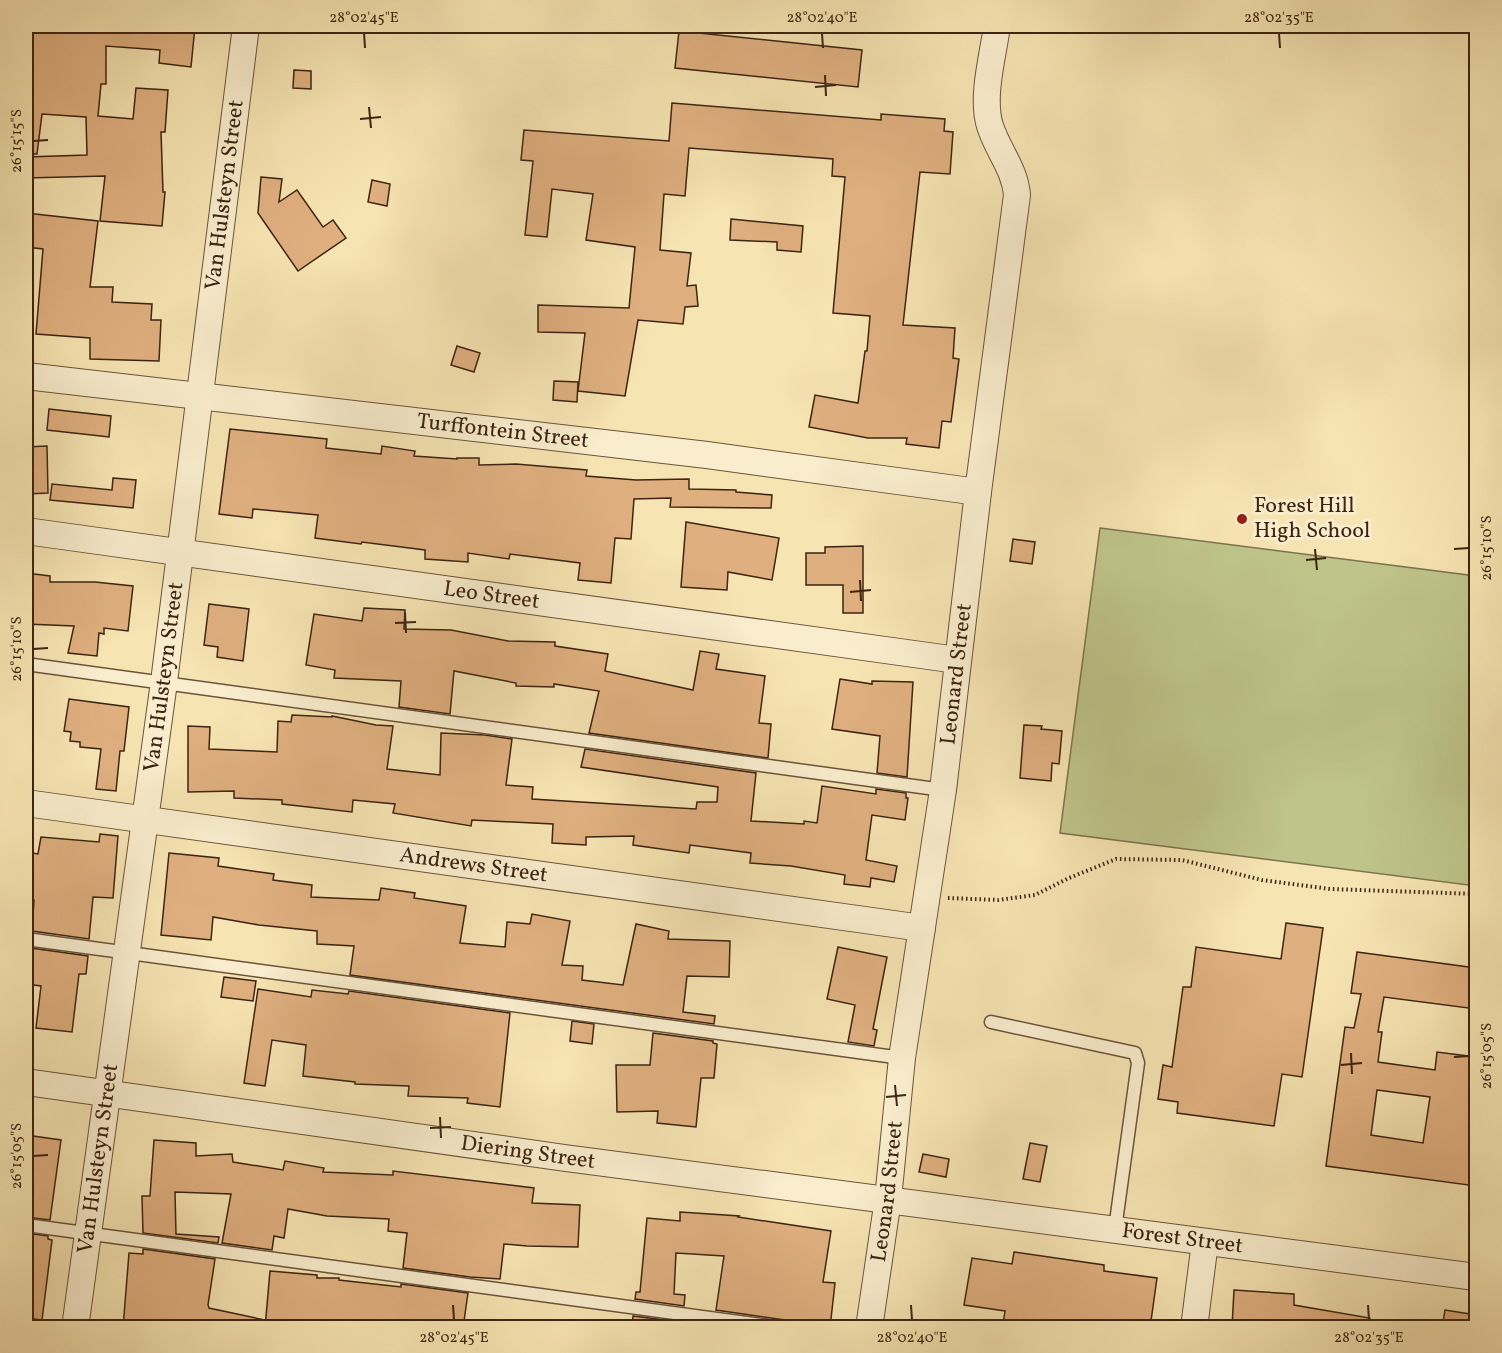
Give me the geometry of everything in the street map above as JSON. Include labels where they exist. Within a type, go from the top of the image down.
[{"type":"street","name":"Van Hulsteyn Street","points":[[75,1328],[164,682],[246,26]]},
{"type":"street","name":"Leonard Street","points":[[869,1328],[888,1199],[902,1058],[943,790],[957,660],[1017,195],[1016,180],[993,135],[987,113],[987,96],[998,26]]},
{"type":"street","name":"Turffontein Street","points":[[26,375],[707,455],[978,492]]},
{"type":"street","name":"Leo Street","points":[[26,531],[957,660]]},
{"type":"street","name":"Andrews Street","points":[[26,803],[922,928]]},
{"type":"street","name":"Diering Street","points":[[26,1082],[565,1158],[888,1199]]},
{"type":"street","name":"Forest Street","points":[[888,1199],[1476,1277]]},
{"type":"street","points":[[1194,1328],[1204,1242]]},
{"type":"lane","points":[[26,664],[943,790]]},
{"type":"lane","points":[[26,939],[902,1058]]},
{"type":"lane","points":[[991,1022],[1135,1053],[1138,1063],[1115,1230]]},
{"type":"lane","points":[[26,1225],[784,1328]]},
{"type":"path","points":[[927,896],[998,900],[1035,895],[1116,859],[1182,860],[1262,880],[1330,889],[1476,894]]},
{"type":"green space","points":[[1100,528],[1476,576],[1476,886],[1060,833]]},
{"type":"building","points":[[26,26],[195,26],[191,67],[159,63],[160,50],[106,46],[106,84],[101,84],[98,116],[133,119],[136,88],[168,90],[165,132],[161,132],[163,192],[165,192],[162,226],[100,221],[105,176],[26,178],[26,157],[87,155],[86,117],[42,114],[37,154],[26,154]]},
{"type":"building","points":[[679,31],[862,50],[858,87],[675,68]]},
{"type":"building","points":[[294,70],[311,71],[311,89],[293,88]]},
{"type":"building","points":[[672,103],[881,120],[881,114],[945,119],[944,131],[953,132],[950,174],[920,172],[903,325],[955,328],[953,358],[959,359],[951,422],[942,421],[939,448],[906,444],[907,438],[868,438],[809,427],[815,395],[858,403],[865,351],[867,351],[870,316],[833,313],[845,177],[832,176],[833,159],[689,148],[685,196],[664,194],[660,250],[691,253],[687,286],[696,285],[698,306],[685,307],[683,324],[638,320],[625,396],[578,391],[585,333],[538,332],[538,305],[629,308],[635,247],[586,240],[593,194],[552,189],[547,237],[525,235],[533,161],[521,160],[524,130],[669,141]]},
{"type":"building","points":[[261,177],[282,179],[279,202],[297,190],[323,227],[333,220],[346,238],[298,271],[258,213]]},
{"type":"building","points":[[372,180],[390,184],[387,206],[368,202]]},
{"type":"building","points":[[26,213],[98,221],[90,287],[113,287],[112,302],[152,304],[151,320],[161,320],[159,361],[90,359],[90,338],[36,334],[43,249],[26,247]]},
{"type":"building","points":[[731,219],[803,226],[801,252],[777,250],[777,242],[730,240]]},
{"type":"building","points":[[457,346],[480,353],[474,372],[451,365]]},
{"type":"building","points":[[554,381],[578,382],[577,402],[553,400]]},
{"type":"building","points":[[49,409],[111,416],[109,437],[47,430]]},
{"type":"building","points":[[230,429],[327,439],[326,448],[381,454],[382,446],[415,451],[414,456],[479,458],[479,465],[516,464],[587,470],[586,476],[636,480],[689,479],[689,489],[736,490],[736,492],[772,495],[771,508],[670,507],[671,498],[634,499],[631,539],[615,538],[611,583],[578,580],[580,563],[510,554],[509,559],[468,553],[468,562],[425,559],[425,550],[315,538],[318,515],[253,509],[252,518],[219,514]]},
{"type":"building","points":[[47,446],[48,493],[26,494],[26,447]]},
{"type":"building","points":[[113,478],[136,480],[133,508],[50,500],[52,484],[112,490]]},
{"type":"building","points":[[686,522],[779,538],[772,580],[728,572],[727,590],[681,587]]},
{"type":"building","points":[[1013,539],[1035,542],[1032,564],[1010,561]]},
{"type":"building","points":[[863,546],[863,613],[843,613],[843,585],[806,585],[806,553],[825,553],[825,547]]},
{"type":"building","points":[[26,573],[50,576],[50,582],[95,582],[133,586],[128,631],[104,628],[104,634],[99,633],[97,656],[68,653],[74,626],[26,624]]},
{"type":"building","points":[[209,604],[249,609],[243,661],[217,657],[218,647],[204,645]]},
{"type":"building","points":[[364,608],[405,610],[404,629],[451,630],[508,641],[555,642],[555,646],[608,654],[605,671],[693,690],[700,651],[719,654],[716,669],[765,676],[759,723],[771,724],[768,758],[589,733],[599,691],[554,684],[554,687],[516,686],[516,683],[454,671],[450,714],[399,707],[401,681],[334,678],[335,670],[306,665],[314,614],[362,621]]},
{"type":"building","points":[[840,679],[872,684],[872,681],[913,682],[907,777],[877,773],[880,736],[832,729]]},
{"type":"building","points":[[69,699],[129,707],[124,751],[120,751],[116,791],[96,789],[101,749],[80,747],[80,742],[70,741],[71,732],[64,731]]},
{"type":"building","points":[[292,715],[332,716],[393,726],[387,769],[440,775],[441,733],[512,739],[506,785],[533,787],[532,799],[696,809],[697,802],[717,802],[718,787],[581,767],[585,749],[756,773],[751,821],[817,823],[822,786],[876,794],[876,789],[906,793],[906,798],[908,798],[905,820],[872,815],[866,860],[897,866],[894,882],[871,878],[870,887],[844,884],[845,875],[791,866],[750,863],[751,853],[690,845],[689,853],[633,845],[634,836],[586,837],[586,845],[552,843],[553,824],[472,820],[471,826],[393,813],[395,804],[353,800],[352,812],[282,804],[282,800],[234,798],[234,791],[188,792],[188,726],[210,727],[209,749],[277,752],[278,721],[291,722]]},
{"type":"building","points":[[1024,725],[1042,726],[1041,729],[1062,731],[1059,764],[1052,763],[1051,781],[1020,778]]},
{"type":"building","points":[[100,834],[118,836],[113,898],[93,897],[89,939],[32,931],[34,900],[26,898],[26,852],[38,854],[41,837],[99,842]]},
{"type":"building","points":[[169,853],[219,858],[218,866],[274,874],[273,880],[312,885],[311,897],[379,900],[381,888],[415,893],[414,898],[466,906],[460,943],[505,947],[507,922],[530,924],[532,914],[570,921],[562,965],[583,966],[582,980],[623,985],[636,924],[669,931],[668,939],[730,941],[729,977],[687,976],[683,1012],[715,1016],[714,1024],[350,975],[354,946],[317,944],[317,931],[213,917],[211,940],[161,935]]},
{"type":"building","points":[[1286,923],[1323,928],[1302,1077],[1282,1074],[1274,1126],[1177,1113],[1178,1102],[1158,1099],[1163,1065],[1172,1067],[1183,987],[1191,987],[1196,947],[1281,959]]},
{"type":"building","points":[[838,947],[887,957],[873,1029],[877,1030],[874,1046],[848,1042],[855,1005],[827,999]]},
{"type":"building","points":[[31,948],[88,956],[86,974],[79,974],[72,1032],[36,1028],[41,986],[26,984],[26,951],[30,951]]},
{"type":"building","points":[[1357,952],[1476,968],[1476,1009],[1384,997],[1378,1032],[1382,1032],[1378,1062],[1435,1070],[1437,1052],[1476,1057],[1476,1186],[1326,1166],[1345,1027],[1354,1028],[1361,994],[1351,993]],"holes":[[[1377,1090],[1430,1097],[1423,1143],[1371,1135]]]},
{"type":"building","points":[[224,977],[256,981],[253,1001],[221,997]]},
{"type":"building","points":[[258,989],[311,997],[312,990],[348,994],[349,991],[510,1013],[500,1107],[467,1103],[468,1098],[408,1096],[409,1086],[355,1084],[355,1082],[303,1076],[306,1045],[272,1040],[265,1086],[244,1083]]},
{"type":"building","points":[[572,1021],[594,1024],[592,1044],[570,1041]]},
{"type":"building","points":[[653,1033],[713,1041],[717,1044],[714,1078],[701,1078],[696,1127],[657,1123],[658,1111],[617,1112],[616,1065],[650,1065]]},
{"type":"building","points":[[26,1135],[61,1140],[50,1220],[26,1217]]},
{"type":"building","points":[[154,1140],[196,1143],[196,1156],[232,1154],[233,1162],[283,1170],[285,1161],[324,1168],[323,1172],[393,1175],[393,1171],[534,1188],[532,1203],[580,1205],[578,1247],[504,1244],[500,1279],[403,1268],[407,1233],[388,1231],[389,1219],[327,1216],[288,1209],[284,1238],[274,1236],[272,1250],[222,1243],[231,1194],[175,1192],[176,1234],[219,1237],[218,1243],[143,1233],[142,1196],[150,1196]]},
{"type":"building","points":[[1030,1143],[1047,1146],[1040,1182],[1023,1179]]},
{"type":"building","points":[[923,1154],[949,1159],[946,1177],[919,1172]]},
{"type":"building","points":[[680,1212],[739,1216],[831,1231],[823,1282],[835,1283],[830,1328],[792,1326],[785,1320],[716,1310],[724,1256],[676,1253],[674,1294],[685,1295],[684,1306],[635,1299],[636,1292],[640,1292],[647,1218],[680,1221]]},
{"type":"building","points":[[26,1233],[48,1236],[48,1239],[52,1240],[42,1320],[26,1318]]},
{"type":"building","points":[[143,1249],[215,1259],[209,1308],[265,1320],[264,1328],[123,1328],[129,1253],[143,1254]]},
{"type":"building","points":[[1014,1252],[1104,1265],[1104,1271],[1157,1278],[1150,1328],[1026,1328],[1003,1324],[1005,1311],[964,1305],[972,1258],[1012,1264]]},
{"type":"building","points":[[270,1271],[468,1293],[463,1328],[265,1328]]},
{"type":"building","points":[[1234,1290],[1294,1294],[1294,1305],[1370,1318],[1369,1328],[1232,1327]]},
{"type":"building","points":[[1445,1310],[1476,1315],[1476,1328],[1442,1328]]},
{"type":"building","points":[[633,1316],[681,1322],[680,1328],[632,1328]]},
{"type":"place","name":"Forest Hill High School","points":[[1242,519]]}]
